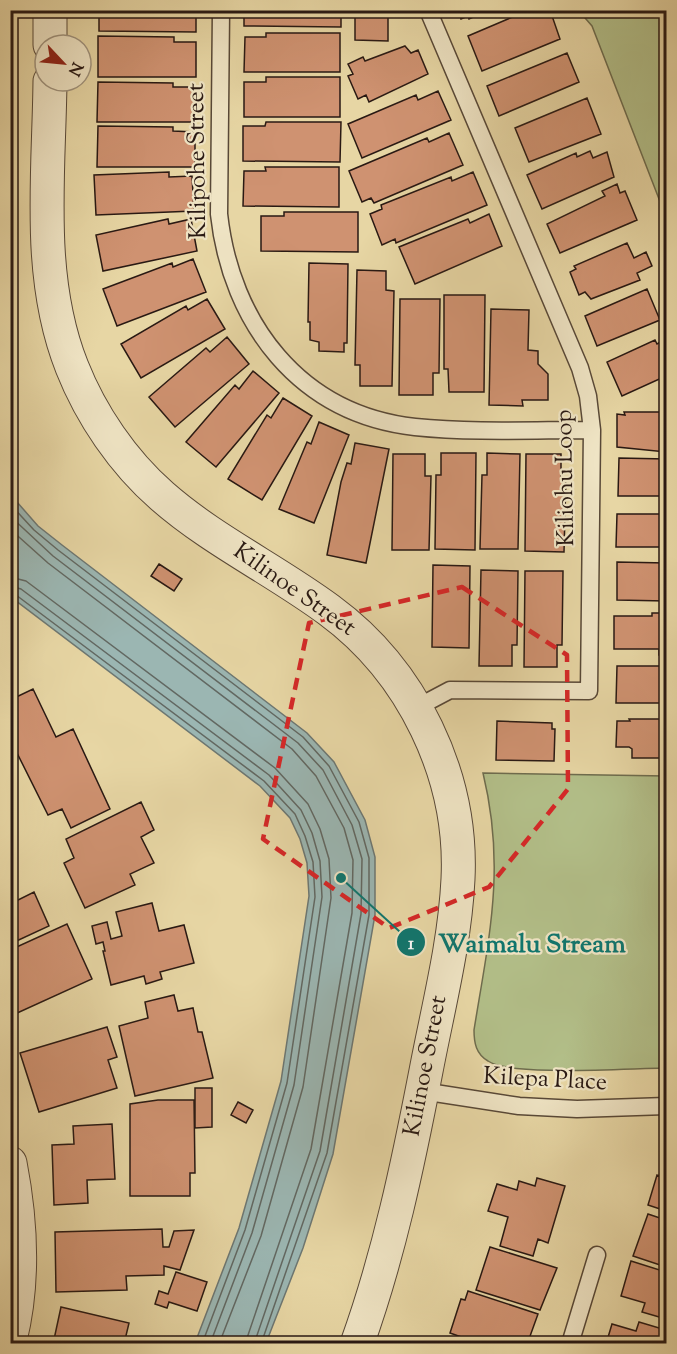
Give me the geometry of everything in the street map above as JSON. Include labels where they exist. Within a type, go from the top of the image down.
[{"type":"street","points":[[50,10],[50,33]]},
{"type":"street","name":"Kilinoe Street","points":[[50,93],[48,240],[54,307],[72,368],[96,416],[138,473],[162,496],[351,627],[384,661],[416,708],[445,777],[453,808],[458,876],[450,947],[388,1250],[357,1344]]},
{"type":"street","points":[[10,1163],[18,1223],[18,1292],[10,1340]]},
{"type":"lane","name":"Kilipohe Street","points":[[221,10],[219,214],[222,246],[240,301],[271,350],[293,372],[320,393],[345,406],[389,422],[441,428],[592,430]]},
{"type":"lane","name":"Kiliohu Loop","points":[[416,708],[450,690],[589,691],[592,430],[588,396],[580,368],[428,10]]},
{"type":"lane","name":"Kilepa Place","points":[[422,1091],[519,1106],[577,1109],[666,1106]]},
{"type":"lane","points":[[570,1344],[597,1255]]},
{"type":"highlighted area","points":[[462,587],[567,655],[568,789],[489,887],[389,928],[263,839],[309,623]]},
{"type":"green space","points":[[579,11],[666,11],[666,217],[592,26]]},
{"type":"green space","points":[[483,773],[666,776],[666,1068],[521,1069],[488,1061],[478,1052],[474,1030],[490,933],[494,872],[490,808]]},
{"type":"water","points":[[10,494],[38,526],[307,733],[334,762],[365,820],[375,857],[375,915],[333,1154],[303,1248],[266,1343],[195,1343],[239,1228],[281,1081],[309,896],[307,863],[300,839],[290,818],[260,786],[11,597]]},
{"type":"building","points":[[99,10],[196,10],[196,32],[99,31]]},
{"type":"building","points":[[244,10],[341,10],[341,27],[244,26]]},
{"type":"building","points":[[355,10],[388,10],[388,41],[355,40]]},
{"type":"building","points":[[458,10],[489,10],[469,19],[468,16],[461,19]]},
{"type":"building","points":[[529,10],[550,10],[560,39],[482,71],[468,36]]},
{"type":"building","points":[[266,33],[340,33],[340,72],[244,72],[245,37],[266,37]]},
{"type":"building","points":[[98,36],[174,37],[174,42],[196,42],[196,77],[98,77]]},
{"type":"building","points":[[405,46],[411,53],[418,50],[428,74],[369,102],[366,95],[358,99],[348,76],[353,74],[348,64],[363,57],[365,61]]},
{"type":"building","points":[[567,53],[579,82],[499,116],[487,86]]},
{"type":"building","points":[[266,77],[340,77],[340,117],[244,117],[244,82],[266,82]]},
{"type":"building","points":[[98,82],[173,83],[173,87],[194,87],[194,122],[97,122]]},
{"type":"building","points":[[438,91],[451,120],[362,158],[348,124],[416,95],[418,100]]},
{"type":"building","points":[[587,98],[601,134],[529,162],[515,128]]},
{"type":"building","points":[[266,122],[341,122],[340,162],[243,161],[243,126],[265,126]]},
{"type":"building","points":[[98,126],[173,127],[173,131],[195,132],[195,167],[97,167]]},
{"type":"building","points":[[449,133],[463,165],[374,203],[371,198],[362,202],[349,171],[427,138],[429,142]]},
{"type":"building","points":[[590,151],[593,158],[607,152],[614,177],[542,209],[527,175],[576,153],[577,157]]},
{"type":"building","points":[[265,167],[339,167],[339,207],[243,206],[244,171],[266,171]]},
{"type":"building","points":[[169,172],[169,177],[192,176],[194,211],[96,215],[94,175]]},
{"type":"building","points":[[473,172],[487,205],[396,243],[395,239],[382,245],[370,214],[382,209],[381,205],[451,177],[452,181]]},
{"type":"building","points":[[617,184],[620,193],[625,191],[637,220],[560,253],[547,224],[605,196],[602,191]]},
{"type":"building","points":[[284,212],[358,212],[358,252],[261,251],[261,216],[284,216]]},
{"type":"building","points":[[489,214],[502,246],[415,284],[399,247],[468,219],[470,223]]},
{"type":"building","points":[[168,219],[169,224],[191,219],[197,251],[103,271],[96,235]]},
{"type":"building","points":[[627,243],[634,258],[646,252],[652,266],[637,273],[640,280],[591,299],[585,292],[579,295],[570,272],[576,269],[574,266]]},
{"type":"building","points":[[193,259],[206,292],[117,326],[103,289],[172,263],[173,267]]},
{"type":"building","points":[[309,263],[348,264],[347,343],[344,343],[344,352],[319,351],[319,342],[310,340]]},
{"type":"building","points":[[357,270],[386,271],[386,290],[394,291],[392,386],[360,386],[360,365],[355,365]]},
{"type":"building","points":[[647,289],[660,320],[597,346],[585,316]]},
{"type":"building","points":[[444,295],[485,295],[484,392],[449,392],[448,369],[444,369]]},
{"type":"building","points":[[207,299],[225,329],[141,378],[121,344],[186,306],[188,310]]},
{"type":"building","points":[[400,299],[440,299],[439,373],[433,373],[433,395],[399,395]]},
{"type":"building","points":[[491,309],[529,310],[528,350],[538,351],[538,364],[548,374],[548,400],[522,400],[523,406],[489,405]]},
{"type":"building","points":[[227,337],[249,364],[175,427],[149,397],[206,348],[210,352]]},
{"type":"building","points":[[666,339],[666,376],[622,396],[607,362],[655,340],[657,344]]},
{"type":"building","points":[[253,371],[279,393],[216,467],[186,442],[235,385],[239,389]]},
{"type":"building","points":[[283,398],[312,416],[262,500],[228,479],[267,415],[271,418]]},
{"type":"building","points":[[624,412],[666,412],[666,452],[617,447],[617,414],[625,415]]},
{"type":"building","points":[[319,422],[349,435],[314,523],[279,509],[307,442],[311,444]]},
{"type":"building","points":[[355,443],[389,449],[366,563],[327,555],[341,482],[347,463],[351,464]]},
{"type":"building","points":[[441,453],[476,453],[475,550],[435,549],[436,475],[441,475]]},
{"type":"building","points":[[487,453],[520,454],[518,549],[480,549],[482,475],[487,475]]},
{"type":"building","points":[[393,454],[425,454],[425,476],[431,476],[429,550],[392,550]]},
{"type":"building","points":[[526,454],[561,454],[561,477],[566,477],[564,552],[525,551]]},
{"type":"building","points":[[619,458],[666,459],[666,496],[618,496]]},
{"type":"building","points":[[617,514],[666,514],[666,547],[616,547]]},
{"type":"building","points":[[617,562],[666,563],[666,601],[617,600]]},
{"type":"building","points":[[159,564],[182,579],[174,591],[151,576]]},
{"type":"building","points":[[433,565],[470,566],[469,648],[432,647]]},
{"type":"building","points":[[481,570],[518,571],[517,645],[512,645],[512,666],[479,666]]},
{"type":"building","points":[[525,571],[563,571],[562,645],[557,645],[557,667],[524,667]]},
{"type":"building","points":[[652,613],[666,613],[666,655],[659,655],[659,649],[614,649],[614,616],[652,616]]},
{"type":"building","points":[[617,666],[666,666],[666,703],[616,703]]},
{"type":"building","points":[[33,689],[56,737],[73,729],[110,809],[71,828],[62,809],[48,815],[10,739],[10,700]]},
{"type":"building","points":[[629,719],[666,719],[666,758],[632,758],[632,749],[616,747],[617,721],[630,721]]},
{"type":"building","points":[[497,721],[552,723],[552,729],[555,729],[554,761],[496,760]]},
{"type":"building","points":[[141,802],[154,830],[141,837],[154,863],[130,874],[135,885],[85,908],[64,863],[74,858],[66,839]]},
{"type":"building","points":[[34,892],[49,926],[10,944],[10,904]]},
{"type":"building","points":[[152,903],[159,931],[184,925],[194,963],[160,972],[162,979],[146,984],[144,976],[111,985],[103,942],[96,944],[92,926],[107,922],[111,939],[122,936],[116,912]]},
{"type":"building","points":[[67,924],[92,979],[15,1014],[10,1005],[10,950]]},
{"type":"building","points":[[174,995],[178,1011],[193,1008],[198,1032],[202,1032],[213,1078],[135,1096],[119,1026],[148,1018],[145,1002]]},
{"type":"building","points":[[107,1027],[117,1057],[108,1060],[117,1088],[39,1112],[20,1053]]},
{"type":"building","points":[[195,1088],[212,1088],[212,1127],[195,1128]]},
{"type":"building","points":[[158,1100],[194,1100],[195,1173],[190,1173],[190,1196],[130,1196],[130,1104]]},
{"type":"building","points":[[238,1102],[253,1110],[246,1123],[231,1115]]},
{"type":"building","points":[[112,1124],[115,1179],[87,1180],[88,1203],[54,1205],[52,1145],[74,1144],[73,1126]]},
{"type":"building","points":[[663,1163],[666,1164],[666,1211],[648,1205]]},
{"type":"building","points":[[537,1178],[565,1186],[548,1243],[538,1239],[533,1256],[500,1246],[508,1217],[488,1211],[497,1184],[517,1190],[519,1181],[535,1186]]},
{"type":"building","points":[[648,1214],[666,1220],[666,1267],[633,1256]]},
{"type":"building","points":[[162,1229],[163,1247],[169,1247],[174,1231],[194,1230],[180,1270],[164,1266],[164,1275],[126,1276],[127,1290],[56,1292],[55,1232]]},
{"type":"building","points":[[490,1247],[557,1268],[540,1310],[476,1290]]},
{"type":"building","points":[[631,1261],[666,1272],[666,1319],[642,1312],[645,1303],[621,1296]]},
{"type":"building","points":[[176,1272],[207,1282],[197,1311],[169,1302],[167,1308],[155,1304],[159,1291],[168,1294]]},
{"type":"building","points":[[468,1291],[538,1314],[529,1339],[532,1340],[531,1344],[481,1344],[450,1333],[461,1299],[465,1300]]},
{"type":"building","points":[[61,1307],[129,1323],[124,1344],[53,1344]]},
{"type":"building","points":[[639,1322],[666,1330],[666,1344],[606,1344],[612,1324],[636,1331]]},
{"type":"place","name":"Waimalu Stream","points":[[341,878]]}]
